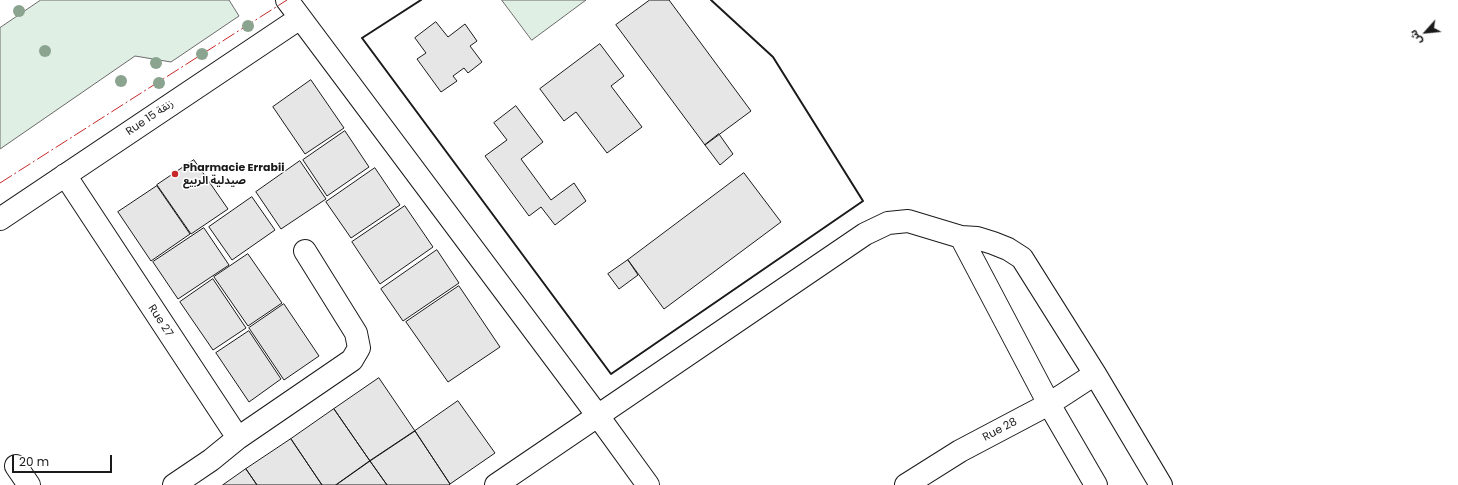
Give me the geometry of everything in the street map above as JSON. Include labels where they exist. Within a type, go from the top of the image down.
[{"type":"street","points":[[287,0],[648,485]]},
{"type":"street","name":"Rue 15 زنقة","points":[[0,219],[300,18]]},
{"type":"street","name":"Rue 27","points":[[65,175],[238,438]]},
{"type":"street","points":[[496,485],[865,234],[888,223],[908,221],[961,237],[977,238],[993,243],[1008,249],[1022,258],[1095,374],[1161,485]]},
{"type":"street","points":[[961,237],[1049,404],[1096,485]]},
{"type":"street","points":[[174,485],[211,460],[238,438],[352,360],[360,348],[356,333],[306,251]]},
{"type":"street","name":"Rue 28","points":[[906,485],[960,451],[1049,404],[1095,374]]},
{"type":"street","points":[[16,466],[29,485]]},
{"type":"green space","points":[[41,0],[229,0],[239,16],[171,62],[135,56],[0,149],[0,28]]},
{"type":"green space","points":[[502,0],[586,0],[532,40]]},
{"type":"building","points":[[650,0],[669,0],[751,111],[705,145],[616,25]]},
{"type":"building","points":[[436,22],[448,37],[465,24],[477,41],[470,46],[482,62],[468,73],[464,68],[453,76],[457,81],[441,92],[417,59],[426,53],[415,38]]},
{"type":"building","points":[[600,44],[624,76],[611,86],[642,127],[607,153],[576,112],[564,121],[540,89]]},
{"type":"building","points":[[311,80],[344,128],[305,154],[273,107]]},
{"type":"building","points":[[516,106],[543,142],[521,159],[551,200],[574,183],[586,201],[555,225],[541,207],[529,216],[485,156],[507,140],[494,123]]},
{"type":"building","points":[[345,131],[369,167],[327,196],[303,160]]},
{"type":"building","points":[[719,134],[733,154],[720,165],[705,145]]},
{"type":"building","points":[[194,160],[228,209],[191,234],[157,185]]},
{"type":"building","points":[[300,161],[326,199],[281,229],[256,192]]},
{"type":"building","points":[[375,168],[400,205],[351,238],[326,202]]},
{"type":"building","points":[[744,173],[781,222],[664,309],[628,260]]},
{"type":"building","points":[[157,186],[190,234],[151,261],[118,212]]},
{"type":"building","points":[[252,197],[275,230],[232,260],[209,227]]},
{"type":"building","points":[[405,206],[433,247],[380,284],[352,242]]},
{"type":"building","points":[[204,228],[229,265],[178,299],[153,262]]},
{"type":"building","points":[[437,250],[459,283],[403,321],[381,289]]},
{"type":"building","points":[[248,254],[282,303],[248,326],[214,277]]},
{"type":"building","points":[[628,260],[638,275],[619,289],[608,274]]},
{"type":"building","points":[[213,279],[246,328],[213,350],[180,302]]},
{"type":"building","points":[[459,286],[500,347],[448,382],[406,322]]},
{"type":"building","points":[[284,304],[319,356],[284,380],[249,328]]},
{"type":"building","points":[[249,331],[281,379],[249,402],[216,353]]},
{"type":"building","points":[[379,378],[415,431],[370,461],[334,409]]},
{"type":"building","points":[[458,401],[495,453],[450,484],[415,431]]},
{"type":"building","points":[[334,409],[370,461],[336,485],[322,485],[291,439]]},
{"type":"building","points":[[415,431],[450,484],[449,485],[387,485],[370,461]]},
{"type":"building","points":[[291,439],[322,485],[257,485],[246,469]]},
{"type":"building","points":[[370,461],[387,485],[336,485]]},
{"type":"building","points":[[246,469],[257,485],[223,485]]},
{"type":"wall","points":[[421,0],[362,38],[611,374],[863,201],[773,57],[711,0]]},
{"type":"power","points":[[0,183],[287,0]]},
{"type":"place","name":"Pharmacie Errabii صيدلية الربيع","points":[[175,174]]}]
